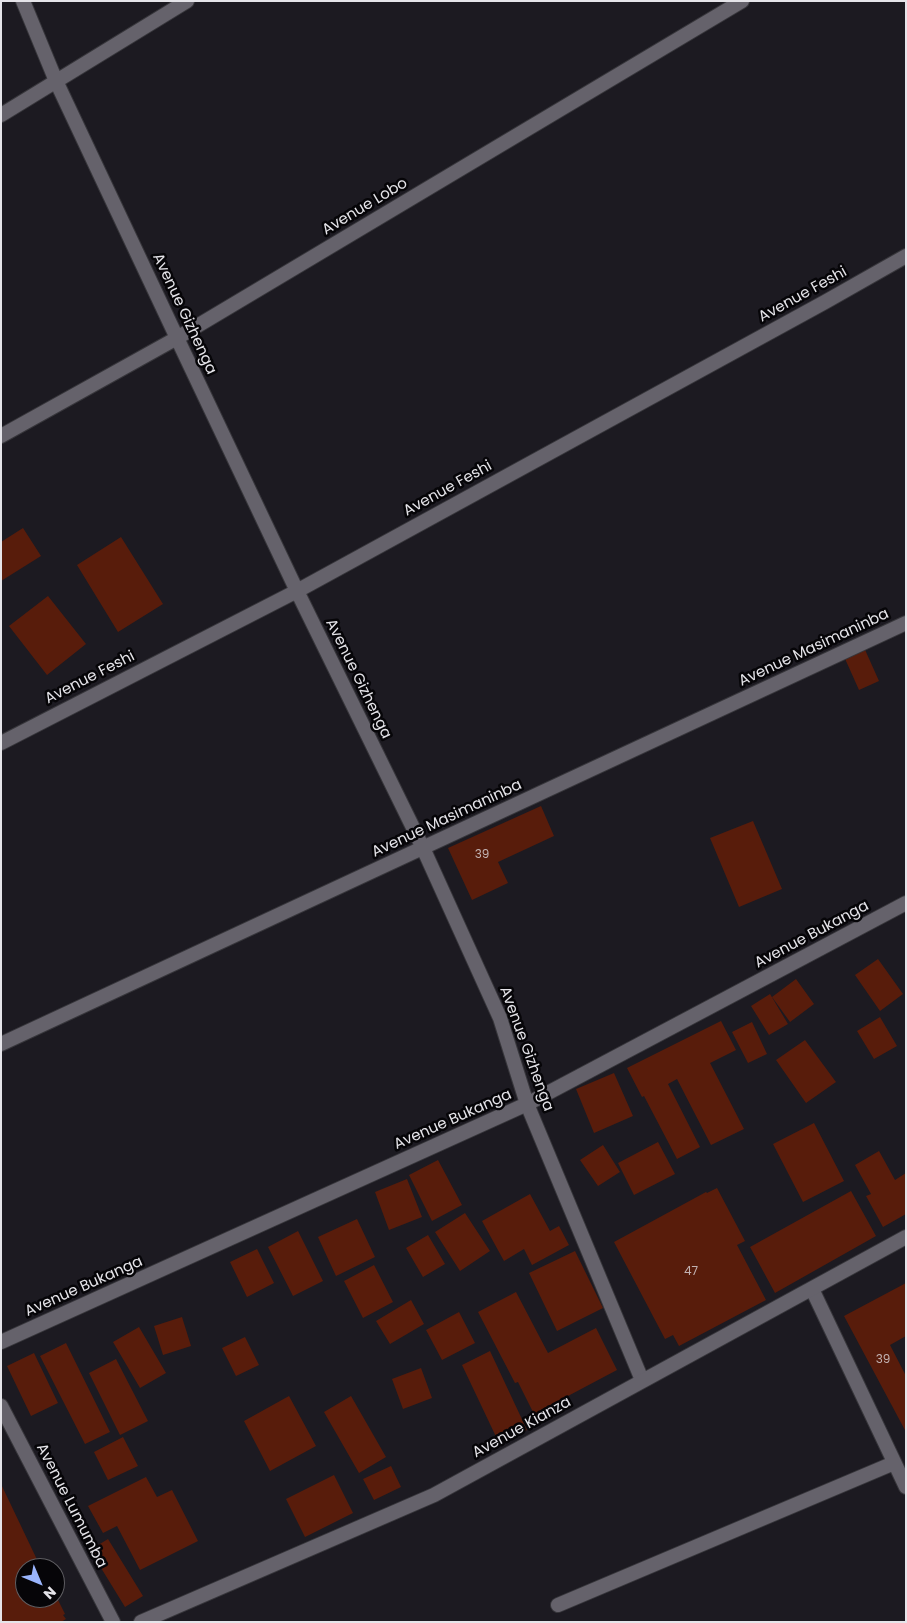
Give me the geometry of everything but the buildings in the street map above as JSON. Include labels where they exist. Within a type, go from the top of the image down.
[{"type":"street","name":"Avenue Gizhenga","points":[[24,1],[56,81],[176,338],[296,591],[423,848],[500,1018],[527,1104],[642,1380]]},
{"type":"street","points":[[1,115],[187,1]]},
{"type":"street","name":"Avenue Lobo","points":[[1,436],[176,338],[742,1]]},
{"type":"street","name":"Avenue Feshi","points":[[1,743],[296,591],[808,312],[906,256]]},
{"type":"street","name":"Avenue Masimaninba","points":[[1,1044],[906,623]]},
{"type":"street","name":"Avenue Bukanga","points":[[1,1342],[527,1104],[906,903]]},
{"type":"street","name":"Avenue Kianza","points":[[141,1622],[434,1495],[906,1237]]},
{"type":"street","points":[[812,1289],[906,1487]]},
{"type":"street","name":"Avenue Lumumba","points":[[1,1406],[113,1622]]},
{"type":"street","points":[[558,1605],[894,1463]]}]
